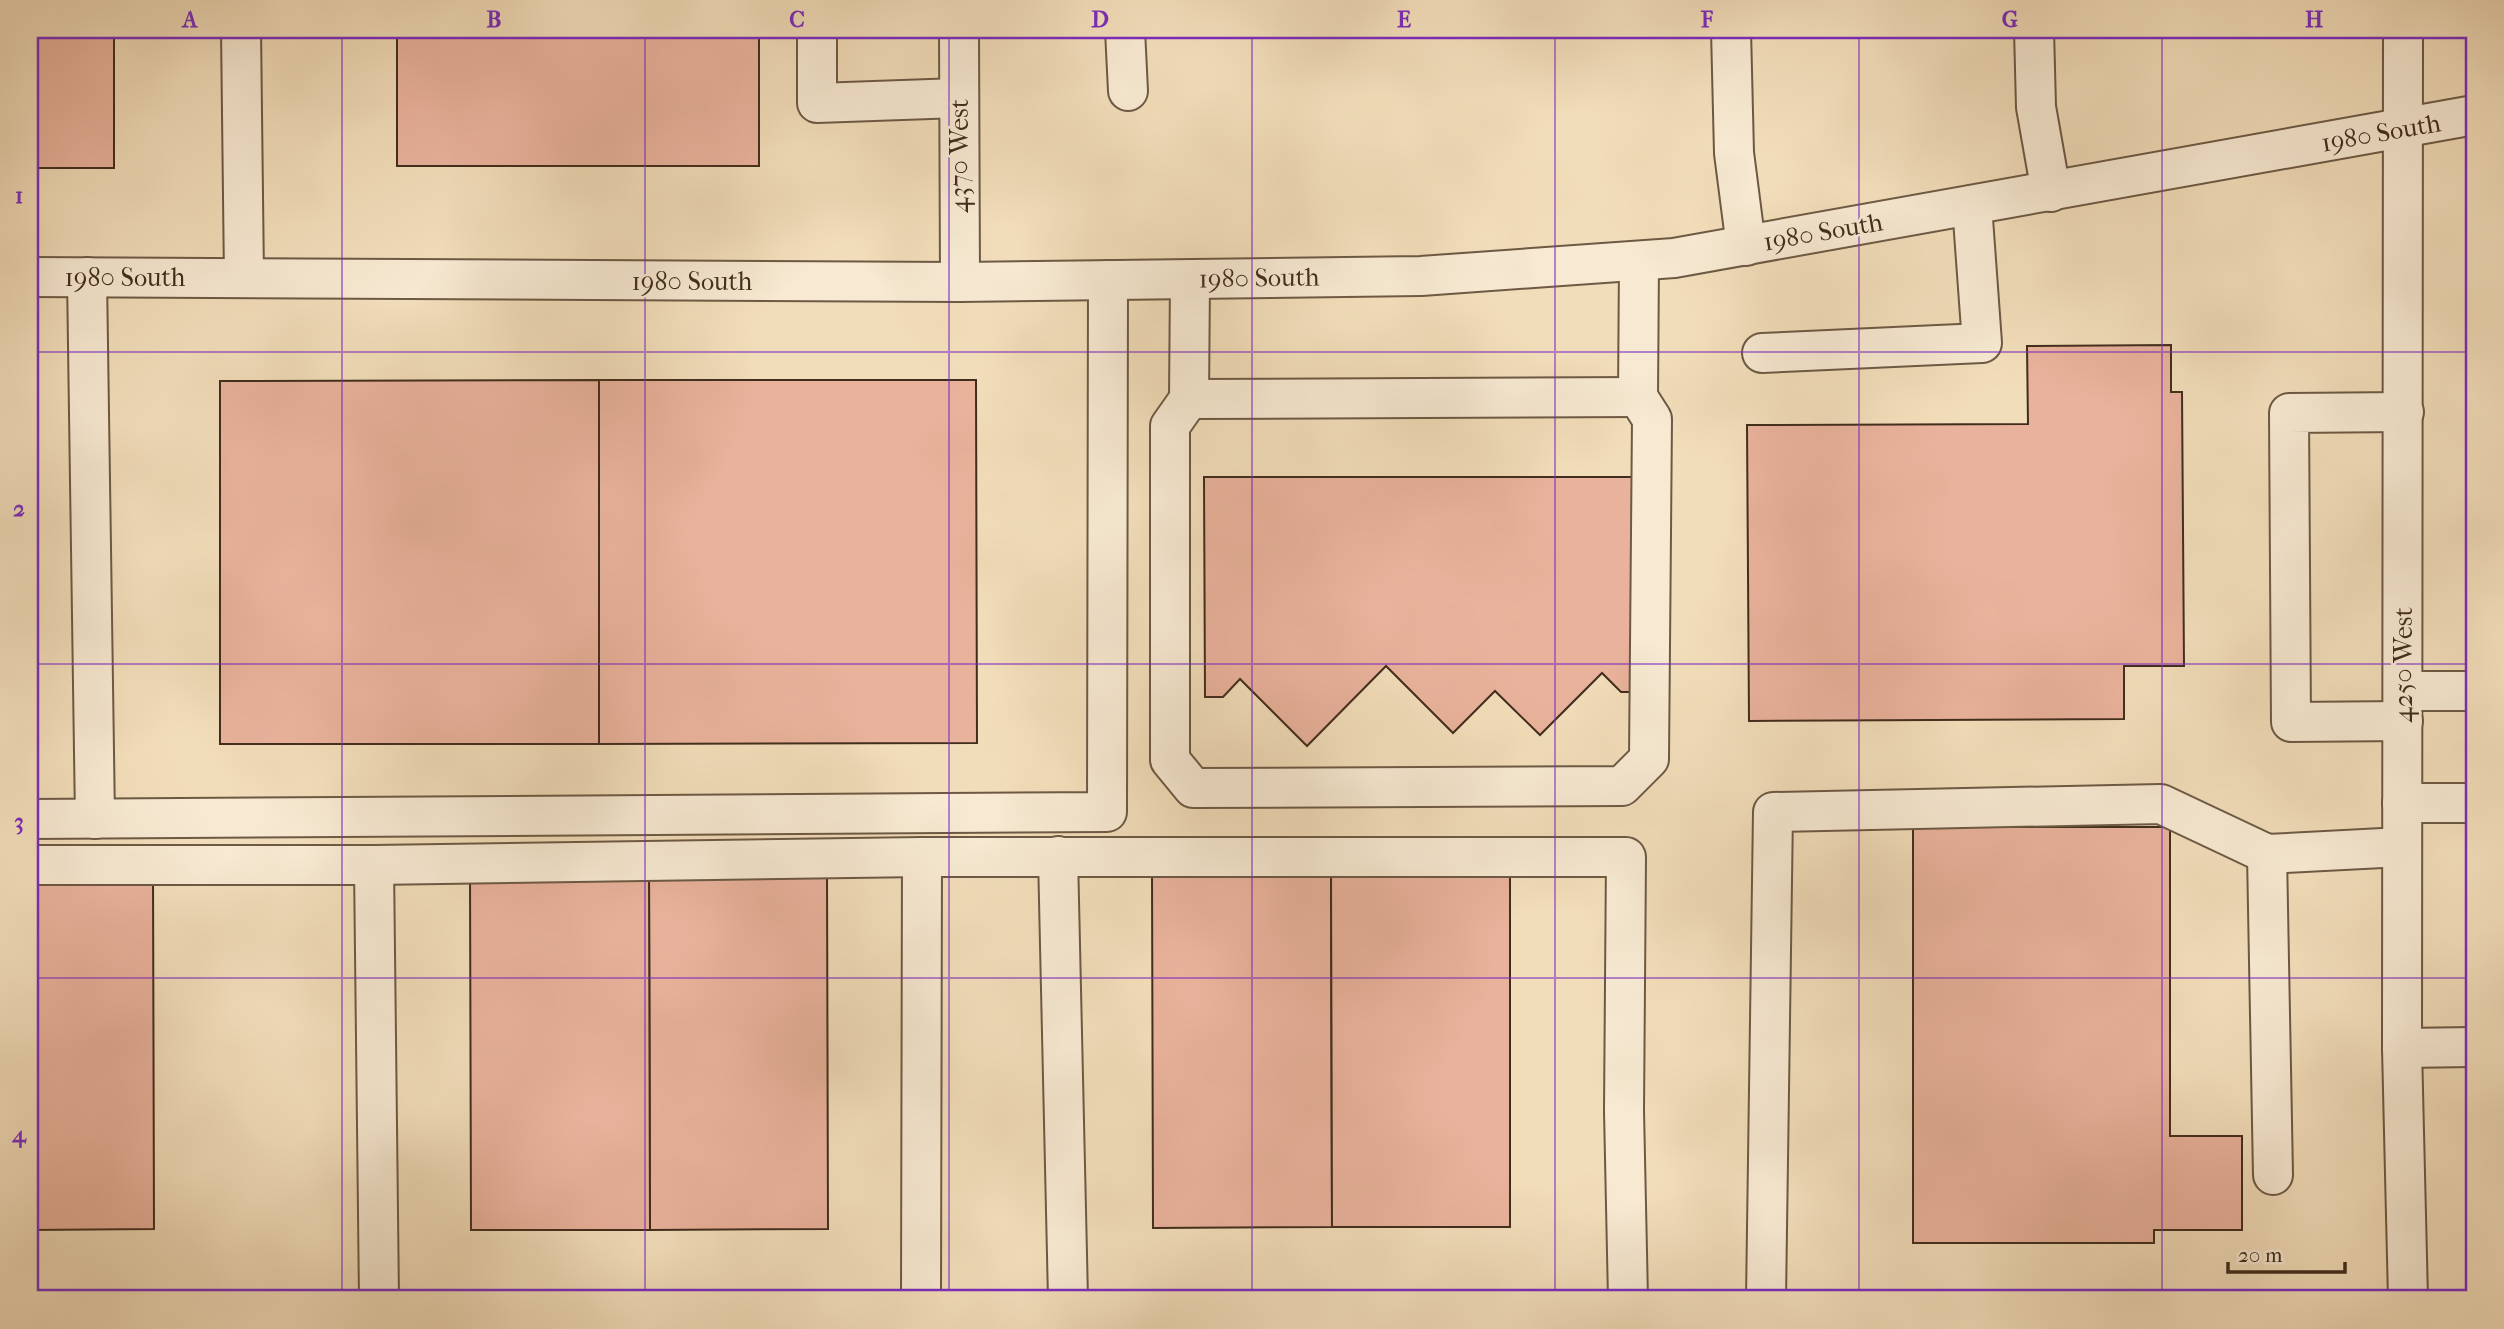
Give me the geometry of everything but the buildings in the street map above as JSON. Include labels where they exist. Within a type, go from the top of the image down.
[{"type":"street","points":[[241,30],[244,278]]},
{"type":"street","points":[[817,30],[817,103],[959,98]]},
{"type":"street","name":"4370 West","points":[[959,30],[960,282]]},
{"type":"street","points":[[1125,30],[1128,90]]},
{"type":"street","points":[[1731,30],[1734,153],[1746,246]]},
{"type":"street","points":[[2034,30],[2036,107],[2051,192]]},
{"type":"street","name":"4250 West","points":[[2403,30],[2402,1048],[2408,1299]]},
{"type":"street","name":"1980 South","points":[[30,277],[960,282],[1421,276],[1674,258],[2474,115]]},
{"type":"street","points":[[1762,353],[1982,343],[1972,205]]},
{"type":"street","points":[[1190,279],[1189,399],[1170,426],[1170,760],[1193,788],[1622,786],[1649,759],[1652,419],[1638,397],[1639,261]]},
{"type":"street","points":[[87,277],[95,819]]},
{"type":"street","points":[[30,819],[1107,812],[1108,280]]},
{"type":"street","points":[[1189,399],[1638,397]]},
{"type":"street","points":[[2404,412],[2289,414],[2291,722],[2403,706],[2474,691]]},
{"type":"street","points":[[2402,803],[2474,803]]},
{"type":"street","points":[[1766,1299],[1773,812],[2161,804],[2267,854],[2402,847]]},
{"type":"street","points":[[2267,854],[2273,1175]]},
{"type":"street","points":[[1058,856],[1068,1299]]},
{"type":"street","points":[[30,865],[374,865],[1058,856],[1626,857],[1624,1111],[1628,1299]]},
{"type":"street","points":[[921,1299],[922,857]]},
{"type":"street","points":[[374,865],[379,1299]]},
{"type":"street","points":[[2402,1048],[2474,1047]]}]
